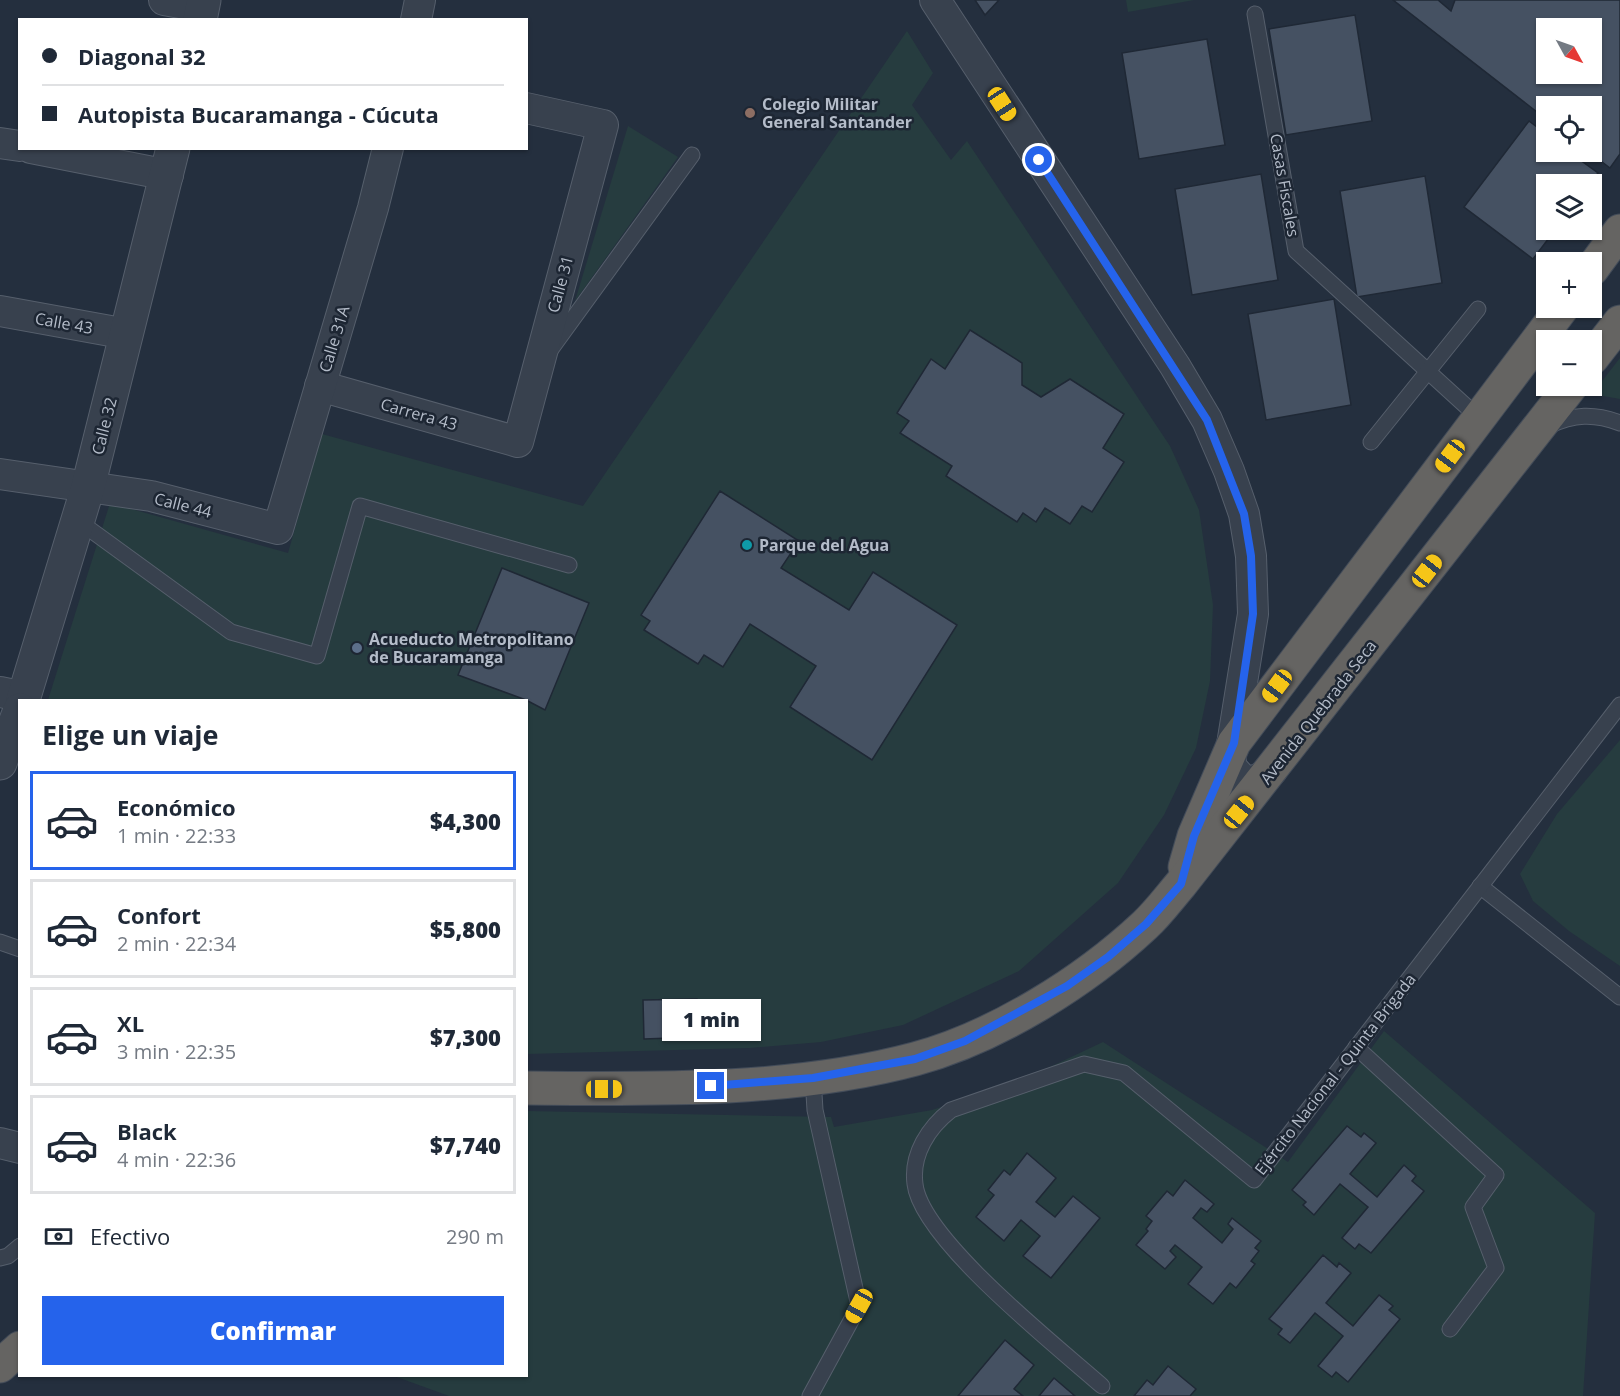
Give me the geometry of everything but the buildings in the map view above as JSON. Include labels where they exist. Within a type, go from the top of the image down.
[{"type":"highway","points":[[1602,255],[1620,231]]},
{"type":"highway","points":[[1181,884],[1194,836],[1234,743],[1554,318]]},
{"type":"highway","points":[[1602,345],[1620,322]]},
{"type":"highway","name":"Avenida Quebrada Seca","points":[[528,1088],[668,1088],[813,1078],[915,1059],[965,1041],[1067,986],[1108,957],[1146,924],[1181,884],[1563,396]]},
{"type":"highway","points":[[0,1366],[18,1350]]},
{"type":"street","points":[[164,0],[202,9]]},
{"type":"street","points":[[416,18],[420,0]]},
{"type":"street","points":[[935,0],[1175,366],[1207,420],[1244,514],[1251,556],[1253,614],[1230,757],[1232,768],[1243,780],[1256,781],[1272,770]]},
{"type":"street","name":"Calle 31","points":[[518,442],[603,125],[528,108]]},
{"type":"street","points":[[0,142],[18,146]]},
{"type":"street","points":[[51,150],[171,162]]},
{"type":"street","name":"Calle 31A","points":[[278,529],[387,150]]},
{"type":"street","name":"Calle 32","points":[[0,763],[17,700],[88,487],[171,162]]},
{"type":"street","name":"Calle 43","points":[[0,311],[127,334]]},
{"type":"street","name":"Carrera 43","points":[[320,386],[518,442]]},
{"type":"street","name":"Calle 44","points":[[0,474],[151,496],[278,529]]},
{"type":"street","points":[[0,1143],[18,1148]]},
{"type":"lane","name":"Casas Fiscales","points":[[1255,14],[1296,250],[1479,418]]},
{"type":"lane","points":[[538,367],[692,155]]},
{"type":"lane","points":[[1371,442],[1478,309]]},
{"type":"lane","points":[[1526,444],[1547,427],[1576,416],[1605,417],[1620,423]]},
{"type":"lane","points":[[77,520],[231,632],[317,656],[360,506],[569,565]]},
{"type":"lane","name":"Ejército Nacional - Quinta Brigada","points":[[1102,1386],[950,1247],[925,1212],[915,1184],[917,1162],[919,1152],[936,1121],[951,1110],[1084,1064],[1124,1073],[1254,1180],[1620,705]]},
{"type":"lane","points":[[1480,886],[1620,998]]},
{"type":"lane","points":[[0,942],[18,948]]},
{"type":"lane","points":[[1356,1047],[1496,1175],[1473,1207],[1496,1268],[1450,1329]]},
{"type":"lane","points":[[810,1396],[859,1306],[815,1110],[813,1078]]},
{"type":"lane","points":[[0,1258],[8,1256],[18,1248]]},
{"type":"green space","points":[[1126,0],[1194,0],[1128,12]]},
{"type":"green space","name":"Parque del Agua","points":[[907,31],[933,73],[912,105],[951,160],[967,141],[1170,446],[1199,510],[1213,605],[1210,681],[1196,748],[1164,815],[1118,883],[1019,971],[903,1025],[821,1042],[750,1048],[528,1054],[528,699],[48,699],[110,503],[288,553],[322,434],[583,506]]},
{"type":"green space","points":[[628,126],[678,157],[575,301]]},
{"type":"green space","points":[[1620,358],[1620,399],[1602,396],[1602,381]]},
{"type":"green space","points":[[1620,740],[1620,966],[1569,931],[1533,901],[1520,874],[1557,814]]},
{"type":"green space","points":[[1384,1031],[1595,1213],[1583,1396],[449,1396],[397,1377],[528,1377],[528,1111],[831,1117],[834,1127],[932,1110],[1016,1083],[1103,1042],[1288,1162]]},
{"type":"place","name":"Colegio Militar General Santander","points":[[750,113]]},
{"type":"place","name":"Parque del Agua","points":[[747,545]]},
{"type":"place","name":"Acueducto Metropolitano de Bucaramanga","points":[[357,648]]},
{"type":"route","points":[[711,1086],[813,1078],[915,1059],[965,1041],[1067,986],[1108,957],[1146,924],[1181,884],[1194,836],[1234,743],[1253,614],[1251,556],[1244,514],[1207,420],[1175,366],[1039,160]]}]
